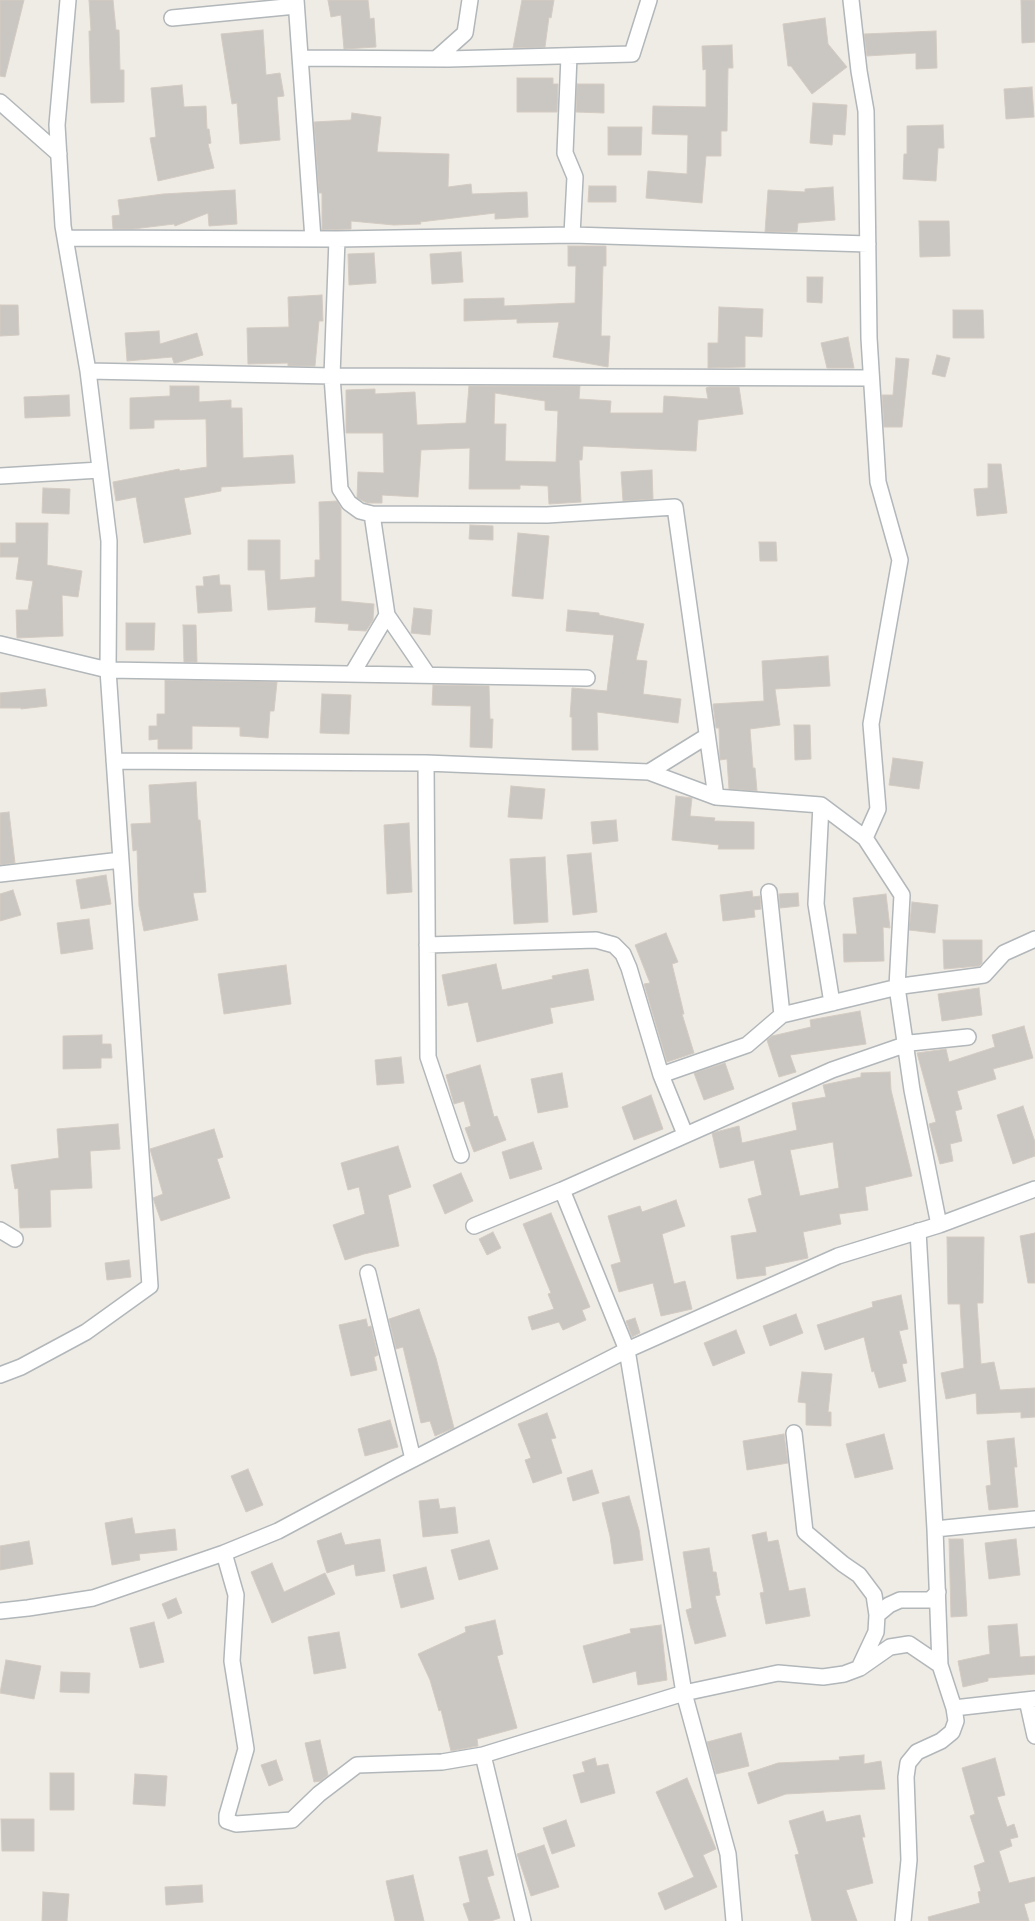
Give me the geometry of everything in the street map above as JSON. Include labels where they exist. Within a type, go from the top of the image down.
[{"type":"street","points":[[0,1375],[21,1367],[86,1332],[150,1286],[108,670],[109,541],[88,370],[65,238],[57,125],[68,0]]},
{"type":"street","points":[[437,58],[465,33],[470,0]]},
{"type":"street","points":[[300,58],[437,58],[632,54],[648,0]]},
{"type":"street","points":[[851,0],[859,71],[866,111],[869,338],[878,482],[900,560],[872,724],[878,809],[865,838]]},
{"type":"street","points":[[172,18],[296,3],[313,239]]},
{"type":"street","points":[[569,56],[565,153],[575,177],[572,235]]},
{"type":"street","points":[[0,102],[59,154]]},
{"type":"street","points":[[65,238],[337,239],[572,235],[868,244]]},
{"type":"street","points":[[337,239],[332,376],[340,489],[349,503],[360,511],[372,514],[547,515],[675,507],[716,797]]},
{"type":"street","points":[[88,370],[332,376],[871,378]]},
{"type":"street","points":[[0,476],[100,470]]},
{"type":"street","points":[[372,514],[387,615],[428,675]]},
{"type":"street","points":[[352,674],[387,615]]},
{"type":"street","points":[[0,644],[108,670],[587,678]]},
{"type":"street","points":[[649,772],[708,736]]},
{"type":"street","points":[[114,762],[426,763],[649,772],[716,797],[821,805],[865,838],[902,895],[896,987],[939,1225]]},
{"type":"street","points":[[426,763],[428,1057],[461,1155]]},
{"type":"street","points":[[821,805],[816,904],[832,1003]]},
{"type":"street","points":[[0,874],[121,860]]},
{"type":"street","points":[[769,892],[782,1015]]},
{"type":"street","points":[[661,1075],[747,1045],[782,1015],[896,987],[984,975],[1004,953],[1035,939]]},
{"type":"street","points":[[427,945],[596,940],[614,944],[623,954],[630,968],[661,1075],[685,1134]]},
{"type":"street","points":[[474,1226],[562,1190],[832,1070],[905,1045],[968,1036]]},
{"type":"street","points":[[0,1611],[93,1598],[224,1553],[278,1531],[627,1350],[838,1256],[939,1225],[1035,1189]]},
{"type":"street","points":[[562,1190],[627,1350],[684,1693],[728,1854],[734,1921]]},
{"type":"street","points":[[0,1230],[15,1239]]},
{"type":"street","points":[[903,1921],[909,1860],[906,1777],[908,1763],[917,1752],[941,1741],[952,1732],[956,1721],[954,1708],[940,1665],[935,1529],[918,1231]]},
{"type":"street","points":[[368,1273],[414,1459]]},
{"type":"street","points":[[794,1433],[805,1532],[859,1575],[874,1596],[877,1614],[876,1632],[860,1668]]},
{"type":"street","points":[[935,1529],[1035,1519]]},
{"type":"street","points":[[224,1553],[236,1595],[232,1661],[246,1749],[227,1815],[227,1821],[236,1824],[292,1820],[319,1794],[357,1764],[442,1762],[483,1755],[684,1693],[778,1673],[823,1677],[844,1674],[860,1668],[890,1647],[909,1644],[940,1665]]},
{"type":"street","points":[[877,1614],[900,1600],[930,1600],[938,1592]]},
{"type":"street","points":[[954,1708],[1031,1699],[1035,1736]]},
{"type":"street","points":[[483,1755],[523,1921]]},
{"type":"building","points":[[0,0],[24,0],[5,77],[0,76]]},
{"type":"building","points":[[89,0],[113,0],[116,30],[119,30],[120,70],[124,70],[124,102],[91,103]]},
{"type":"building","points":[[328,0],[368,0],[370,19],[374,18],[376,47],[344,49],[341,15],[331,17]]},
{"type":"building","points":[[522,0],[554,0],[551,18],[549,17],[545,47],[513,48]]},
{"type":"building","points":[[1021,0],[1035,0],[1035,42],[1022,43]]},
{"type":"building","points":[[825,18],[828,44],[847,67],[812,94],[791,66],[788,66],[783,24]]},
{"type":"building","points":[[263,30],[266,75],[280,73],[284,96],[277,97],[280,140],[240,144],[237,103],[232,104],[221,34]]},
{"type":"building","points":[[936,31],[937,68],[916,69],[916,53],[867,56],[864,34]]},
{"type":"building","points":[[732,45],[733,68],[728,68],[727,131],[721,131],[721,156],[706,156],[702,203],[646,198],[648,171],[687,174],[688,135],[652,134],[653,106],[706,107],[706,69],[703,70],[702,46]]},
{"type":"building","points":[[517,78],[553,78],[553,84],[558,84],[557,112],[517,112]]},
{"type":"building","points":[[577,84],[604,84],[604,113],[576,112]]},
{"type":"building","points":[[182,85],[184,107],[206,106],[207,129],[209,129],[211,143],[208,144],[214,168],[158,181],[150,138],[156,137],[151,88]]},
{"type":"building","points":[[1032,87],[1034,117],[1006,119],[1004,89]]},
{"type":"building","points":[[813,103],[847,105],[845,135],[833,134],[832,145],[810,143]]},
{"type":"building","points":[[352,113],[381,117],[377,152],[449,154],[448,187],[471,184],[472,194],[527,192],[528,217],[495,219],[495,213],[420,222],[421,224],[394,225],[351,221],[351,229],[322,230],[322,193],[319,193],[314,122],[351,120]]},
{"type":"building","points":[[943,125],[944,148],[938,148],[936,181],[903,179],[904,154],[907,154],[907,126]]},
{"type":"building","points":[[608,127],[642,127],[641,155],[608,155]]},
{"type":"building","points":[[589,186],[616,186],[616,202],[588,202]]},
{"type":"building","points":[[833,187],[835,220],[798,223],[797,232],[765,232],[768,190],[805,192],[805,189]]},
{"type":"building","points":[[235,190],[237,224],[209,226],[208,213],[175,226],[174,224],[133,229],[113,229],[112,216],[120,215],[118,200],[163,194]]},
{"type":"building","points":[[919,221],[949,221],[950,256],[920,257]]},
{"type":"building","points":[[568,246],[606,246],[606,266],[603,266],[601,336],[610,336],[608,367],[553,357],[559,322],[517,323],[517,319],[464,321],[464,299],[504,298],[504,306],[575,303],[576,266],[568,266]]},
{"type":"building","points":[[461,252],[463,282],[432,284],[430,254]]},
{"type":"building","points":[[374,253],[376,283],[349,285],[348,254]]},
{"type":"building","points":[[807,277],[823,277],[822,303],[807,302]]},
{"type":"building","points":[[322,295],[323,321],[319,321],[315,366],[288,366],[288,363],[248,364],[247,328],[289,327],[288,297]]},
{"type":"building","points":[[0,305],[18,305],[19,335],[0,336]]},
{"type":"building","points":[[719,307],[763,309],[762,337],[745,336],[745,367],[708,368],[708,343],[718,343]]},
{"type":"building","points":[[953,310],[983,310],[984,338],[953,338]]},
{"type":"building","points":[[159,331],[160,344],[197,333],[203,355],[176,363],[174,363],[172,357],[127,361],[125,333]]},
{"type":"building","points":[[848,337],[854,368],[827,368],[821,343]]},
{"type":"building","points":[[937,355],[950,358],[945,377],[932,374]]},
{"type":"building","points":[[896,358],[909,359],[902,427],[884,427],[882,395],[893,395]]},
{"type":"building","points":[[170,386],[199,386],[199,402],[231,400],[231,408],[242,408],[243,458],[293,455],[295,483],[221,487],[221,491],[184,498],[191,534],[144,543],[136,497],[116,501],[113,482],[179,469],[180,471],[207,467],[206,419],[154,420],[154,428],[130,429],[130,398],[170,396]]},
{"type":"building","points":[[469,386],[580,386],[579,399],[611,401],[610,413],[663,413],[664,396],[708,399],[706,388],[739,387],[743,414],[698,420],[696,451],[583,446],[582,460],[579,460],[581,502],[549,504],[548,486],[520,485],[520,489],[469,489],[470,448],[421,450],[418,497],[382,495],[382,503],[367,503],[357,498],[358,472],[384,473],[383,433],[346,433],[346,390],[375,389],[375,394],[415,392],[417,425],[466,423]],"holes":[[[495,393],[545,401],[545,410],[558,411],[556,462],[505,461],[506,424],[494,424]]]},
{"type":"building","points":[[69,395],[70,416],[25,418],[24,397]]},
{"type":"building","points":[[988,464],[1001,464],[1007,513],[977,516],[974,489],[988,488]]},
{"type":"building","points":[[652,470],[653,499],[623,501],[621,472]]},
{"type":"building","points":[[43,488],[70,489],[69,514],[42,513]]},
{"type":"building","points":[[337,501],[341,508],[341,601],[374,604],[373,620],[366,631],[348,630],[349,624],[315,622],[316,607],[268,610],[265,570],[248,570],[248,540],[280,540],[280,580],[315,577],[315,560],[320,560],[319,502]]},
{"type":"building","points":[[16,523],[48,523],[47,565],[82,571],[78,597],[62,595],[63,636],[17,638],[16,610],[28,610],[33,581],[16,579],[19,557],[0,557],[0,543],[16,543]]},
{"type":"building","points":[[470,525],[493,526],[493,540],[469,539]]},
{"type":"building","points":[[518,533],[549,536],[543,599],[512,596]]},
{"type":"building","points":[[759,542],[776,542],[777,561],[760,561]]},
{"type":"building","points":[[219,575],[220,585],[230,585],[232,611],[198,613],[196,586],[204,586],[203,577]]},
{"type":"building","points":[[414,608],[432,610],[430,635],[411,633]]},
{"type":"building","points":[[568,610],[599,613],[599,615],[644,624],[636,660],[647,661],[643,694],[681,699],[678,723],[597,712],[598,750],[572,750],[572,717],[570,717],[572,688],[607,691],[614,635],[566,631]]},
{"type":"building","points":[[126,623],[155,623],[154,650],[126,650]]},
{"type":"building","points":[[183,625],[196,625],[197,662],[184,662]]},
{"type":"building","points":[[828,656],[830,686],[775,689],[780,725],[750,729],[757,791],[729,789],[727,759],[720,760],[719,728],[716,728],[713,704],[764,701],[762,661]]},
{"type":"building","points":[[165,680],[277,682],[274,711],[270,711],[268,738],[240,736],[240,727],[192,726],[192,749],[158,749],[158,739],[149,740],[149,726],[157,726],[157,714],[165,714]]},
{"type":"building","points":[[433,685],[489,686],[490,719],[493,719],[492,748],[470,747],[471,706],[432,705]]},
{"type":"building","points":[[45,689],[47,706],[21,709],[0,708],[0,693]]},
{"type":"building","points":[[322,694],[351,695],[349,734],[320,733]]},
{"type":"building","points":[[794,725],[810,725],[811,759],[795,760]]},
{"type":"building","points":[[893,758],[923,762],[919,789],[889,785]]},
{"type":"building","points":[[196,782],[206,892],[193,893],[198,920],[144,931],[139,906],[137,850],[133,851],[131,824],[151,823],[149,785]]},
{"type":"building","points":[[511,786],[545,789],[542,819],[508,817]]},
{"type":"building","points":[[676,796],[692,798],[690,816],[715,818],[714,821],[754,822],[754,849],[718,849],[719,845],[672,840]]},
{"type":"building","points":[[9,812],[15,863],[0,865],[0,813]]},
{"type":"building","points":[[616,820],[618,841],[593,844],[591,822]]},
{"type":"building","points":[[409,823],[412,892],[387,894],[384,825]]},
{"type":"building","points":[[591,853],[597,912],[573,915],[567,855]]},
{"type":"building","points":[[545,857],[548,922],[514,924],[510,859]]},
{"type":"building","points":[[106,875],[111,904],[81,909],[76,880]]},
{"type":"building","points":[[13,890],[21,915],[0,921],[0,894]]},
{"type":"building","points":[[752,891],[753,897],[760,896],[761,909],[754,910],[755,917],[723,921],[720,895]]},
{"type":"building","points":[[798,893],[799,906],[780,908],[779,894]]},
{"type":"building","points":[[886,894],[890,928],[883,927],[884,961],[844,962],[843,934],[857,934],[853,898]]},
{"type":"building","points":[[912,902],[938,905],[935,933],[909,930]]},
{"type":"building","points":[[89,919],[93,949],[61,954],[57,923]]},
{"type":"building","points":[[666,933],[678,962],[672,964],[684,1014],[682,1014],[694,1053],[667,1062],[644,984],[650,983],[635,945]]},
{"type":"building","points":[[943,940],[982,940],[982,963],[979,966],[944,969]]},
{"type":"building","points":[[496,964],[502,990],[553,979],[552,976],[588,969],[594,1000],[550,1008],[553,1023],[477,1042],[468,1002],[448,1006],[442,975]]},
{"type":"building","points":[[286,965],[291,1004],[224,1014],[218,974]]},
{"type":"building","points":[[979,988],[982,1015],[942,1021],[938,994]]},
{"type":"building","points":[[860,1011],[866,1044],[790,1055],[796,1072],[779,1077],[767,1040],[772,1036],[811,1027],[810,1020]]},
{"type":"building","points":[[1024,1026],[1033,1058],[993,1069],[996,1079],[957,1091],[962,1109],[955,1111],[962,1141],[950,1144],[953,1161],[940,1164],[929,1124],[936,1122],[917,1053],[946,1049],[949,1062],[995,1047],[992,1035]]},
{"type":"building","points":[[102,1035],[102,1044],[111,1044],[112,1058],[101,1058],[101,1068],[63,1069],[63,1036]]},
{"type":"building","points":[[401,1057],[404,1083],[377,1085],[375,1060]]},
{"type":"building","points":[[725,1063],[734,1089],[704,1100],[694,1073]]},
{"type":"building","points":[[480,1065],[494,1117],[497,1116],[506,1140],[474,1152],[465,1128],[471,1126],[464,1101],[454,1104],[446,1075]]},
{"type":"building","points":[[890,1072],[891,1090],[912,1176],[865,1187],[868,1210],[839,1214],[841,1224],[803,1232],[808,1258],[765,1267],[766,1275],[737,1279],[731,1236],[757,1232],[748,1199],[762,1195],[754,1160],[720,1168],[712,1133],[739,1126],[742,1143],[797,1130],[792,1103],[826,1097],[823,1085],[861,1077],[861,1073]],"holes":[[[833,1142],[839,1188],[800,1196],[790,1150]]]},
{"type":"building","points":[[562,1073],[568,1107],[538,1113],[531,1079]]},
{"type":"building","points":[[651,1095],[663,1129],[634,1140],[622,1107]]},
{"type":"building","points":[[1023,1106],[1035,1142],[1035,1156],[1013,1164],[997,1115]]},
{"type":"building","points":[[118,1124],[120,1149],[90,1151],[92,1188],[50,1190],[51,1227],[20,1228],[18,1188],[15,1189],[11,1165],[59,1158],[57,1129]]},
{"type":"building","points":[[214,1129],[223,1157],[217,1159],[230,1198],[161,1221],[153,1198],[163,1194],[150,1149]]},
{"type":"building","points":[[533,1142],[542,1169],[510,1179],[502,1152]]},
{"type":"building","points":[[398,1146],[411,1187],[388,1195],[399,1246],[345,1260],[333,1225],[365,1214],[359,1187],[348,1190],[341,1163]]},
{"type":"building","points":[[461,1173],[473,1201],[445,1214],[433,1185]]},
{"type":"building","points":[[676,1200],[685,1226],[662,1234],[674,1284],[685,1281],[692,1309],[661,1316],[653,1283],[619,1292],[611,1265],[621,1262],[608,1216],[640,1206],[642,1212]]},
{"type":"building","points":[[551,1213],[590,1307],[582,1310],[586,1320],[563,1330],[559,1322],[532,1330],[528,1317],[554,1309],[548,1294],[551,1293],[523,1224]]},
{"type":"building","points":[[493,1232],[501,1248],[487,1255],[479,1239]]},
{"type":"building","points":[[1035,1233],[1035,1283],[1028,1283],[1020,1236]]},
{"type":"building","points":[[947,1237],[984,1237],[983,1303],[977,1303],[981,1364],[994,1362],[1000,1390],[1035,1388],[1035,1417],[1021,1418],[1021,1412],[977,1414],[976,1393],[946,1399],[941,1373],[964,1368],[960,1304],[948,1304]]},
{"type":"building","points":[[129,1260],[131,1277],[107,1280],[105,1263]]},
{"type":"building","points":[[901,1295],[908,1329],[899,1331],[907,1363],[902,1364],[906,1381],[879,1388],[874,1371],[872,1372],[864,1337],[825,1350],[817,1325],[873,1307],[872,1302]]},
{"type":"building","points":[[419,1309],[436,1358],[454,1428],[435,1436],[430,1421],[421,1423],[403,1347],[396,1349],[389,1319]]},
{"type":"building","points":[[796,1314],[803,1333],[770,1346],[763,1326]]},
{"type":"building","points":[[635,1318],[640,1333],[632,1337],[626,1321]]},
{"type":"building","points":[[366,1319],[368,1327],[371,1326],[378,1355],[374,1357],[377,1370],[351,1376],[339,1325]]},
{"type":"building","points":[[736,1330],[745,1353],[713,1366],[704,1343]]},
{"type":"building","points":[[802,1372],[832,1374],[828,1412],[831,1412],[831,1426],[806,1425],[806,1403],[798,1402]]},
{"type":"building","points":[[547,1413],[556,1438],[551,1439],[562,1473],[533,1483],[525,1460],[531,1458],[518,1424]]},
{"type":"building","points":[[390,1420],[398,1447],[365,1456],[358,1429]]},
{"type":"building","points":[[784,1434],[788,1463],[747,1470],[743,1441]]},
{"type":"building","points":[[884,1434],[893,1469],[855,1478],[846,1444]]},
{"type":"building","points":[[1014,1438],[1017,1467],[1014,1467],[1018,1507],[989,1510],[986,1486],[991,1485],[987,1441]]},
{"type":"building","points":[[248,1469],[263,1505],[246,1512],[231,1476]]},
{"type":"building","points":[[592,1470],[599,1493],[573,1501],[567,1478]]},
{"type":"building","points":[[629,1496],[639,1530],[643,1560],[614,1564],[602,1503]]},
{"type":"building","points":[[438,1499],[440,1509],[455,1507],[458,1533],[423,1537],[419,1501]]},
{"type":"building","points":[[132,1518],[135,1534],[175,1529],[177,1550],[139,1554],[140,1560],[112,1565],[105,1523]]},
{"type":"building","points":[[766,1532],[768,1542],[778,1540],[789,1591],[805,1588],[810,1616],[766,1624],[760,1593],[764,1592],[752,1535]]},
{"type":"building","points":[[341,1533],[345,1545],[380,1539],[385,1571],[356,1576],[354,1564],[327,1573],[317,1541]]},
{"type":"building","points":[[949,1539],[963,1539],[967,1616],[951,1617]]},
{"type":"building","points":[[1016,1539],[1020,1575],[989,1579],[985,1543]]},
{"type":"building","points":[[489,1540],[498,1569],[459,1580],[451,1550]]},
{"type":"building","points":[[29,1541],[33,1564],[0,1570],[0,1546]]},
{"type":"building","points":[[709,1548],[713,1572],[716,1572],[720,1595],[715,1596],[726,1636],[695,1644],[686,1610],[692,1608],[683,1552]]},
{"type":"building","points":[[272,1563],[284,1592],[325,1573],[335,1594],[272,1623],[251,1572]]},
{"type":"building","points":[[426,1567],[434,1599],[401,1608],[393,1575]]},
{"type":"building","points":[[176,1598],[182,1613],[168,1619],[162,1604]]},
{"type":"building","points":[[495,1620],[503,1654],[497,1656],[517,1728],[477,1739],[478,1746],[451,1751],[441,1710],[439,1711],[430,1680],[418,1654],[466,1632],[465,1627]]},
{"type":"building","points":[[154,1622],[164,1662],[140,1668],[130,1628]]},
{"type":"building","points":[[1017,1624],[1020,1657],[1035,1656],[1035,1674],[988,1678],[988,1681],[963,1687],[958,1661],[990,1654],[988,1626]]},
{"type":"building","points":[[661,1625],[667,1680],[638,1685],[636,1671],[593,1683],[583,1646],[631,1633],[630,1629]]},
{"type":"building","points":[[339,1632],[346,1668],[314,1674],[308,1637]]},
{"type":"building","points":[[6,1660],[41,1666],[34,1699],[0,1693]]},
{"type":"building","points":[[61,1672],[90,1673],[89,1693],[60,1692]]},
{"type":"building","points":[[741,1733],[749,1766],[716,1774],[707,1742]]},
{"type":"building","points":[[320,1740],[328,1775],[321,1781],[314,1782],[305,1743]]},
{"type":"building","points":[[864,1755],[864,1764],[881,1761],[885,1789],[786,1794],[758,1804],[748,1773],[778,1763],[840,1760],[839,1757]]},
{"type":"building","points":[[595,1758],[597,1766],[608,1764],[615,1793],[581,1803],[573,1775],[585,1772],[582,1762]]},
{"type":"building","points":[[995,1758],[1005,1795],[997,1797],[1007,1827],[1014,1824],[1018,1837],[1010,1839],[1012,1846],[999,1851],[1009,1883],[1035,1877],[1035,1901],[1024,1904],[1029,1921],[929,1921],[928,1917],[980,1903],[978,1892],[981,1891],[974,1866],[985,1862],[970,1816],[975,1814],[962,1768]]},
{"type":"building","points":[[276,1760],[283,1780],[269,1786],[261,1765]]},
{"type":"building","points":[[50,1773],[74,1773],[74,1810],[50,1810]]},
{"type":"building","points":[[135,1774],[167,1776],[165,1806],[133,1804]]},
{"type":"building","points":[[687,1778],[716,1849],[703,1855],[717,1887],[665,1910],[658,1893],[694,1877],[656,1792]]},
{"type":"building","points":[[823,1811],[826,1822],[860,1815],[865,1837],[862,1837],[873,1883],[846,1890],[857,1921],[812,1921],[795,1855],[799,1854],[789,1821]]},
{"type":"building","points":[[1,1819],[34,1819],[34,1851],[2,1851]]},
{"type":"building","points":[[566,1820],[575,1846],[552,1854],[543,1828]]},
{"type":"building","points":[[544,1845],[559,1887],[531,1896],[517,1854]]},
{"type":"building","points":[[487,1850],[494,1875],[487,1877],[500,1918],[491,1921],[469,1921],[463,1904],[470,1902],[459,1857]]},
{"type":"building","points":[[413,1875],[424,1921],[395,1921],[386,1881]]},
{"type":"building","points":[[202,1885],[203,1902],[166,1905],[165,1887]]},
{"type":"building","points":[[43,1892],[69,1894],[67,1921],[42,1921]]}]
